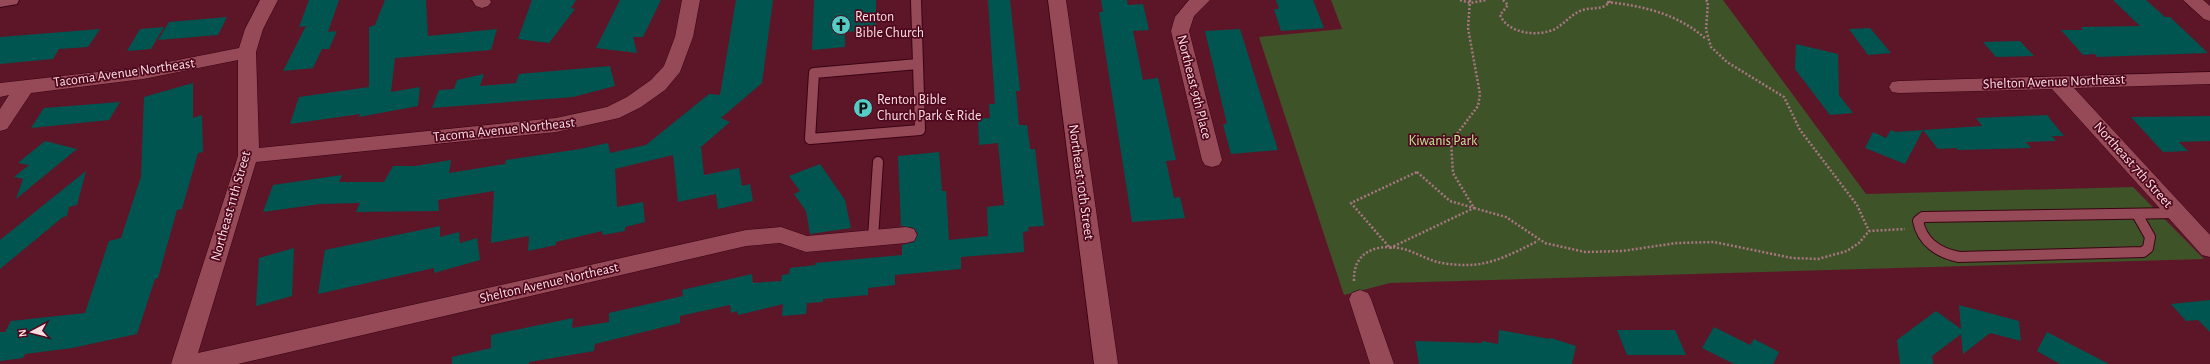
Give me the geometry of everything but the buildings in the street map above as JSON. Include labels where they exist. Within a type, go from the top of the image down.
[{"type":"street","points":[[0,1],[10,0]]},
{"type":"street","name":"Northeast 11th Street","points":[[182,364],[248,156],[250,131],[247,52],[254,29],[269,0]]},
{"type":"street","name":"Tacoma Avenue Northeast","points":[[248,156],[556,125],[612,113],[634,102],[658,85],[673,68],[684,38],[691,0]]},
{"type":"street","name":"Northeast 10th Street","points":[[1057,0],[1106,364]]},
{"type":"street","name":"Northeast 9th Place","points":[[1201,0],[1187,10],[1181,20],[1180,32],[1212,160]]},
{"type":"street","points":[[2192,0],[2210,15]]},
{"type":"street","name":"Tacoma Avenue Northeast","points":[[0,90],[143,73],[247,52]]},
{"type":"street","name":"Shelton Avenue Northeast","points":[[1899,87],[2056,81],[2210,78]]},
{"type":"street","name":"Northeast 7th Street","points":[[2056,81],[2210,249]]},
{"type":"street","points":[[0,124],[25,87]]},
{"type":"street","name":"Shelton Avenue Northeast","points":[[195,364],[746,238],[781,235],[806,244],[906,235]]},
{"type":"street","points":[[1360,299],[1382,364]]},
{"type":"lane","points":[[916,0],[918,64],[920,130],[810,139],[814,73],[918,64]]},
{"type":"lane","points":[[873,238],[878,162]]},
{"type":"lane","points":[[2137,214],[2150,237],[2148,248],[2144,252],[1959,257],[1945,254],[1934,248],[1919,228],[1918,221],[1923,217],[2137,214],[2177,214]]},
{"type":"path","points":[[1460,0],[1470,2],[1487,0]]},
{"type":"path","points":[[1503,0],[1508,5],[1500,16],[1501,20],[1506,25],[1515,29],[1537,32],[1549,31],[1580,12],[1599,8],[1609,1],[1633,4],[1657,11],[1697,30],[1707,40],[1712,49],[1724,60],[1786,98],[1804,137],[1862,212],[1869,231]]},
{"type":"path","points":[[1706,0],[1708,2],[1707,40]]},
{"type":"path","points":[[1470,2],[1468,28],[1480,94],[1478,106],[1451,142],[1453,173],[1474,208]]},
{"type":"path","points":[[1390,248],[1351,204],[1417,172],[1450,202],[1506,218],[1538,241],[1567,249],[1608,253],[1674,242],[1714,242],[1800,259],[1816,259],[1834,256],[1849,251],[1864,239],[1869,231]]},
{"type":"path","points":[[1390,248],[1474,208]]},
{"type":"path","points":[[1869,231],[1919,228]]},
{"type":"path","points":[[1360,299],[1352,270],[1355,263],[1370,250],[1390,248],[1408,251],[1439,262],[1481,264],[1494,262],[1538,241]]},
{"type":"green space","name":"Kiwanis Park","points":[[1331,0],[1723,0],[1866,194],[2133,187],[2204,259],[1390,283],[1344,295],[1259,37],[1342,29]]},
{"type":"place","name":"Renton Bible Church","points":[[841,25]]},
{"type":"place","name":"Renton Bible Church Park & Ride","points":[[863,108]]}]
